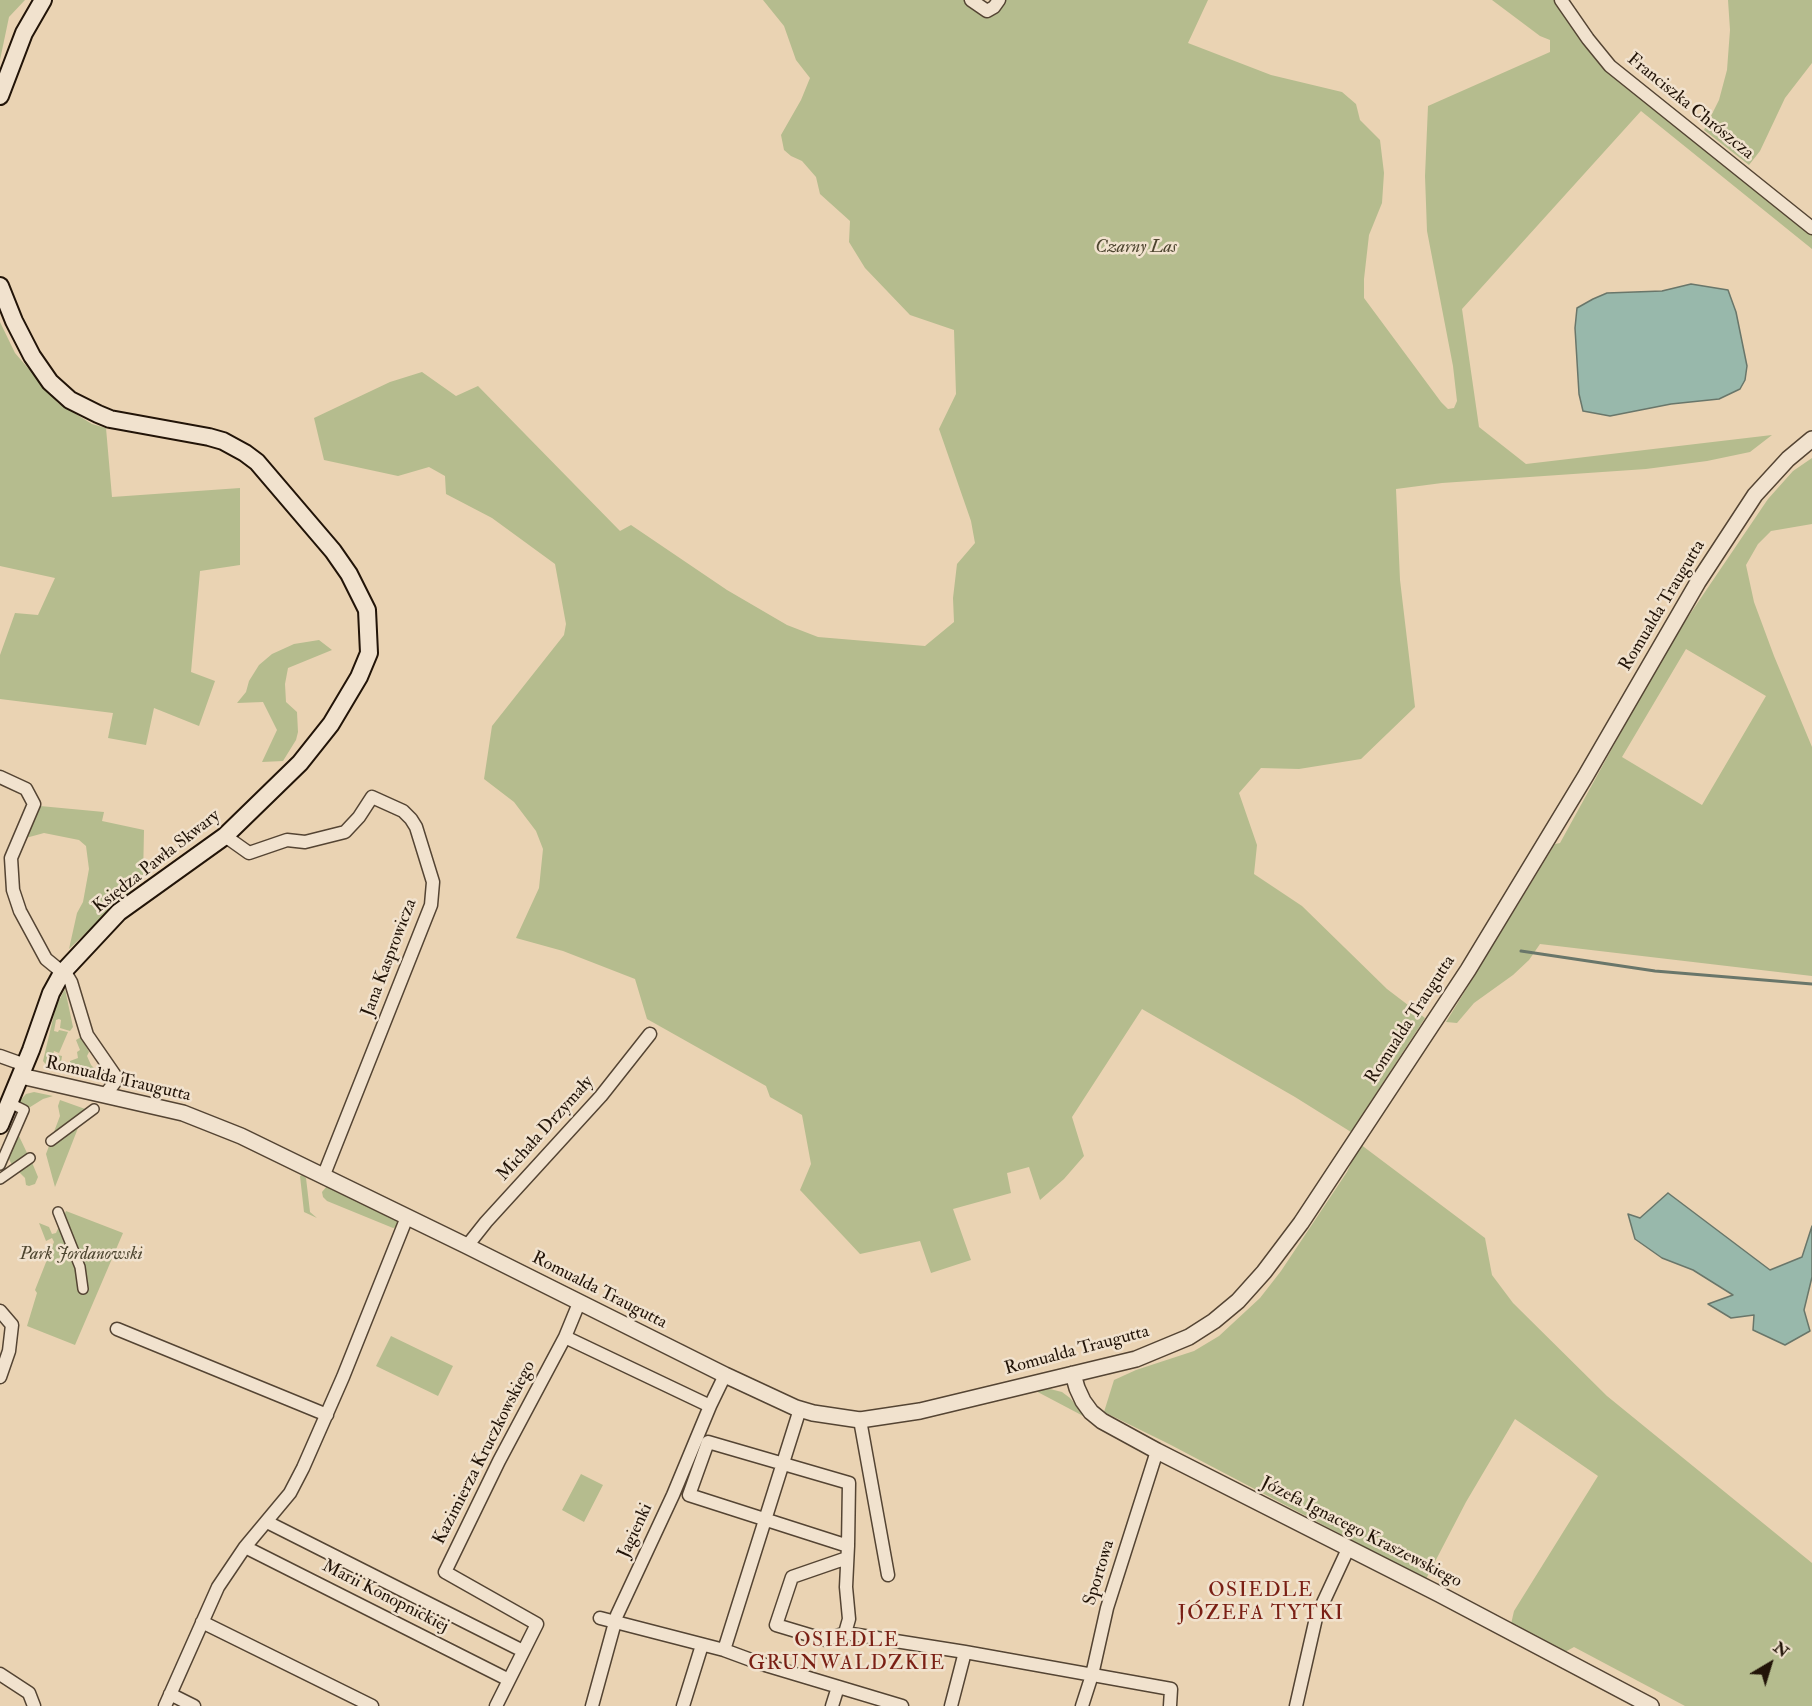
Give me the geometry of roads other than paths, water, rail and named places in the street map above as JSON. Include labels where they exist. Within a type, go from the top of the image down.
[{"type":"main road","points":[[0,96],[24,33],[42,0]]},
{"type":"main road","name":"Księdza Pawła Skwary","points":[[0,286],[14,321],[41,370],[60,391],[84,408],[110,419],[209,436],[223,441],[245,453],[268,474],[333,551],[349,574],[367,610],[369,653],[359,677],[331,724],[300,763],[225,836],[119,912],[62,973],[51,993],[23,1071],[0,1125]]},
{"type":"street","points":[[971,0],[987,11],[999,0]]},
{"type":"street","name":"Franciszka Chrószcza","points":[[1561,0],[1610,66],[1812,228]]},
{"type":"street","name":"Romualda Traugutta","points":[[23,1071],[105,1095],[183,1113],[241,1136],[726,1375],[800,1409],[860,1420],[920,1411],[1137,1359],[1189,1337],[1214,1321],[1264,1272],[1326,1186],[1468,970],[1585,777],[1698,582],[1755,495],[1788,459],[1812,439]]},
{"type":"street","points":[[0,777],[26,789],[34,804],[11,858],[13,890],[20,911],[46,958],[72,982],[87,1035],[116,1077],[105,1095]]},
{"type":"street","name":"Jana Kasprowicza","points":[[225,836],[249,853],[287,840],[305,842],[345,832],[359,817],[372,797],[403,811],[411,819],[416,827],[433,882],[431,905],[323,1177]]},
{"type":"street","name":"Michała Drzymały","points":[[467,1246],[486,1222],[601,1096],[650,1034]]},
{"type":"street","points":[[0,1056],[23,1071]]},
{"type":"street","points":[[51,1141],[94,1108]]},
{"type":"street","points":[[0,1165],[22,1109]]},
{"type":"street","points":[[0,1179],[30,1158]]},
{"type":"street","points":[[58,1212],[80,1267],[83,1289]]},
{"type":"street","points":[[194,1706],[167,1700],[218,1587],[245,1547],[290,1493],[327,1415],[407,1217]]},
{"type":"street","name":"Kazimierza Kruczkowskiego","points":[[496,1706],[537,1624],[445,1572],[499,1461],[565,1337],[579,1303]]},
{"type":"street","points":[[0,1311],[12,1325],[9,1351],[0,1377]]},
{"type":"street","points":[[117,1329],[327,1415]]},
{"type":"street","points":[[565,1337],[710,1406]]},
{"type":"street","name":"Józefa Ignacego Kraszewskiego","points":[[1073,1374],[1080,1396],[1096,1416],[1157,1451],[1439,1594],[1651,1706]]},
{"type":"street","name":"Jagienki","points":[[592,1706],[615,1621],[673,1495],[710,1406],[726,1375]]},
{"type":"street","points":[[723,1650],[800,1409]]},
{"type":"street","points":[[860,1420],[888,1575]]},
{"type":"street","points":[[845,1634],[849,1618],[846,1587],[848,1552],[849,1483],[708,1442],[689,1495],[848,1552]]},
{"type":"street","name":"Sportowa","points":[[1082,1706],[1092,1675],[1107,1608],[1157,1451]]},
{"type":"street","name":"Marii Konopnickiej","points":[[267,1522],[523,1651]]},
{"type":"street","name":"Marii Konopnickiej","points":[[245,1547],[509,1680]]},
{"type":"street","points":[[1296,1706],[1316,1618],[1348,1549]]},
{"type":"street","points":[[848,1552],[792,1577],[776,1625],[826,1640],[845,1634],[965,1652],[1171,1689],[1170,1706]]},
{"type":"street","points":[[600,1618],[723,1650],[902,1706]]},
{"type":"street","points":[[202,1622],[372,1706]]},
{"type":"street","points":[[683,1706],[702,1645]]},
{"type":"street","points":[[951,1706],[965,1652]]},
{"type":"street","points":[[0,1674],[29,1693],[34,1706]]},
{"type":"street","points":[[832,1706],[838,1687]]},
{"type":"waterway","points":[[1521,951],[1655,971],[1812,984]]},
{"type":"district","name":"OSIEDLE JÓZEFA TYTKI","points":[[1261,1604]]},
{"type":"district","name":"OSIEDLE GRUNWALDZKIE","points":[[847,1654]]},
{"type":"park label","name":"Czarny Las","points":[[1136,248]]},
{"type":"park label","name":"Park Jordanowski","points":[[81,1255]]}]
